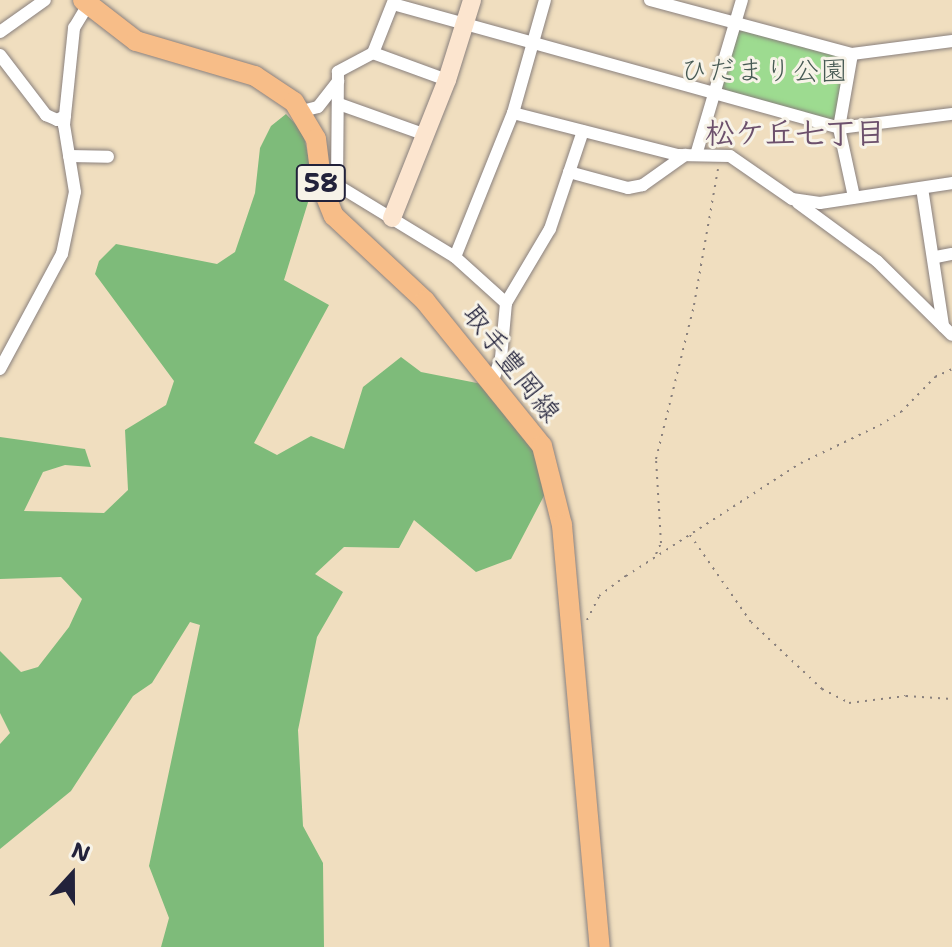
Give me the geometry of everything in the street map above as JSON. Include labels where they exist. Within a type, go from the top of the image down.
[{"type":"main road","name":"取手豊岡線","points":[[85,2],[147,46],[271,84],[302,111],[316,139],[322,187],[334,216],[425,301],[493,380],[537,438],[556,491],[600,947]]},
{"type":"street","points":[[0,32],[45,0]]},
{"type":"street","points":[[392,218],[447,80],[472,0]]},
{"type":"street","points":[[455,257],[513,113],[545,0]]},
{"type":"street","points":[[650,0],[852,54],[952,41]]},
{"type":"street","points":[[569,172],[628,188],[643,185],[690,155],[714,95],[742,0]]},
{"type":"street","points":[[0,369],[62,254],[75,192],[65,116],[74,28],[85,2]]},
{"type":"street","points":[[506,303],[455,257],[337,185],[338,72],[373,53],[394,2],[465,25],[839,128],[952,114]]},
{"type":"street","points":[[373,53],[447,80]]},
{"type":"street","points":[[852,54],[839,128],[854,197]]},
{"type":"street","points":[[0,55],[46,115],[57,120],[65,116]]},
{"type":"street","points":[[302,111],[318,107],[338,81]]},
{"type":"street","points":[[339,104],[426,135]]},
{"type":"street","points":[[513,113],[690,155],[730,156],[877,261],[949,329]]},
{"type":"street","points":[[493,380],[501,358],[506,303],[550,229],[583,131]]},
{"type":"street","points":[[69,156],[108,157]]},
{"type":"street","points":[[792,199],[820,203],[952,183]]},
{"type":"street","points":[[922,188],[949,329]]},
{"type":"street","points":[[936,257],[952,254]]},
{"type":"path","points":[[655,557],[661,543],[656,459],[694,305],[721,156]]},
{"type":"path","points":[[584,630],[599,596],[801,463],[901,412],[935,377],[952,369]]},
{"type":"path","points":[[690,534],[751,622],[822,689],[849,703],[906,696],[952,699]]},
{"type":"green space","name":"ひだまり公園","points":[[734,23],[852,54],[839,128],[714,95]]},
{"type":"green space","points":[[286,114],[303,132],[314,183],[284,280],[329,305],[254,443],[277,455],[311,436],[344,449],[363,387],[401,357],[421,372],[482,384],[535,446],[547,490],[511,559],[476,572],[414,520],[399,548],[344,547],[315,574],[343,592],[317,637],[298,730],[303,826],[323,863],[324,947],[161,947],[169,918],[149,866],[200,625],[190,622],[152,683],[133,696],[71,791],[0,849],[0,744],[10,733],[0,713],[0,651],[21,672],[38,667],[69,627],[82,599],[61,577],[0,579],[0,437],[85,449],[91,467],[65,465],[43,472],[24,511],[104,513],[128,490],[125,430],[166,405],[174,381],[95,274],[99,261],[116,244],[217,264],[235,252],[255,193],[260,148],[271,126]]},
{"type":"district","name":"松ケ丘七丁目","points":[[795,133]]}]
